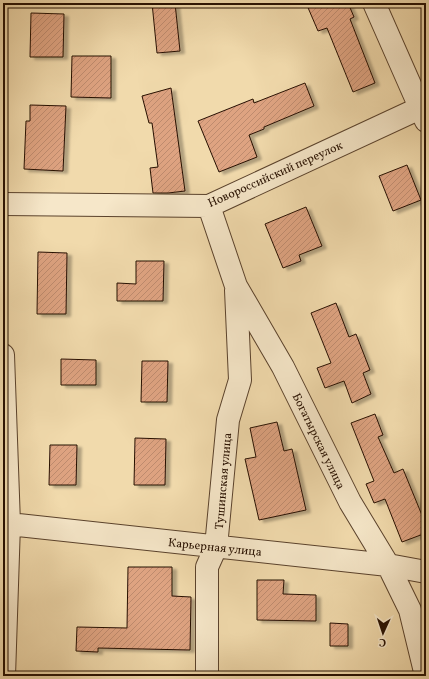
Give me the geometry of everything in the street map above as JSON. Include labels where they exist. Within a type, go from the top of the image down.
[{"type":"street","points":[[374,3],[423,115]]},
{"type":"street","name":"Новороссийский переулок","points":[[3,204],[209,206],[423,115]]},
{"type":"street","name":"Богатырская улица","points":[[209,206],[236,286],[283,367],[350,502],[388,565],[410,610],[426,676]]},
{"type":"street","name":"Тушинская улица","points":[[208,676],[207,567],[216,547],[228,420],[240,380],[236,286]]},
{"type":"street","points":[[3,355],[6,524],[4,676]]},
{"type":"street","name":"Карьерная улица","points":[[6,524],[388,565],[426,572]]},
{"type":"building","points":[[152,3],[175,3],[180,51],[157,53]]},
{"type":"building","points":[[306,3],[348,3],[354,17],[350,19],[375,83],[353,92],[327,28],[318,31]]},
{"type":"building","points":[[31,13],[64,14],[63,57],[30,57]]},
{"type":"building","points":[[72,56],[111,56],[111,98],[71,97]]},
{"type":"building","points":[[305,83],[314,106],[249,135],[257,157],[219,172],[198,121],[253,99],[254,103]]},
{"type":"building","points":[[171,88],[185,191],[153,193],[150,168],[158,167],[152,123],[149,123],[142,96]]},
{"type":"building","points":[[30,105],[66,106],[63,171],[24,169],[26,121],[30,121]]},
{"type":"building","points":[[407,165],[421,200],[393,211],[379,176]]},
{"type":"building","points":[[306,207],[322,246],[299,255],[301,261],[283,268],[265,224]]},
{"type":"building","points":[[38,252],[67,253],[66,314],[37,314]]},
{"type":"building","points":[[136,261],[164,261],[163,301],[117,301],[117,283],[136,284]]},
{"type":"building","points":[[336,303],[349,337],[356,334],[370,370],[363,373],[371,394],[352,403],[344,381],[325,388],[317,368],[331,363],[311,313]]},
{"type":"building","points":[[61,359],[96,360],[96,385],[61,385]]},
{"type":"building","points":[[142,361],[168,361],[167,402],[141,402]]},
{"type":"building","points":[[375,414],[383,435],[378,437],[394,473],[403,469],[426,525],[426,533],[402,542],[385,499],[374,503],[366,484],[374,481],[351,423]]},
{"type":"building","points":[[277,422],[284,451],[292,449],[306,510],[259,520],[245,459],[256,457],[250,428]]},
{"type":"building","points":[[135,438],[166,439],[165,485],[134,485]]},
{"type":"building","points":[[50,445],[77,445],[76,485],[49,485]]},
{"type":"building","points":[[128,567],[172,567],[172,596],[191,597],[190,650],[98,648],[98,652],[76,651],[77,627],[127,628]]},
{"type":"building","points":[[257,580],[284,580],[283,594],[316,595],[316,621],[257,620]]},
{"type":"building","points":[[330,623],[348,624],[348,646],[330,646]]}]
